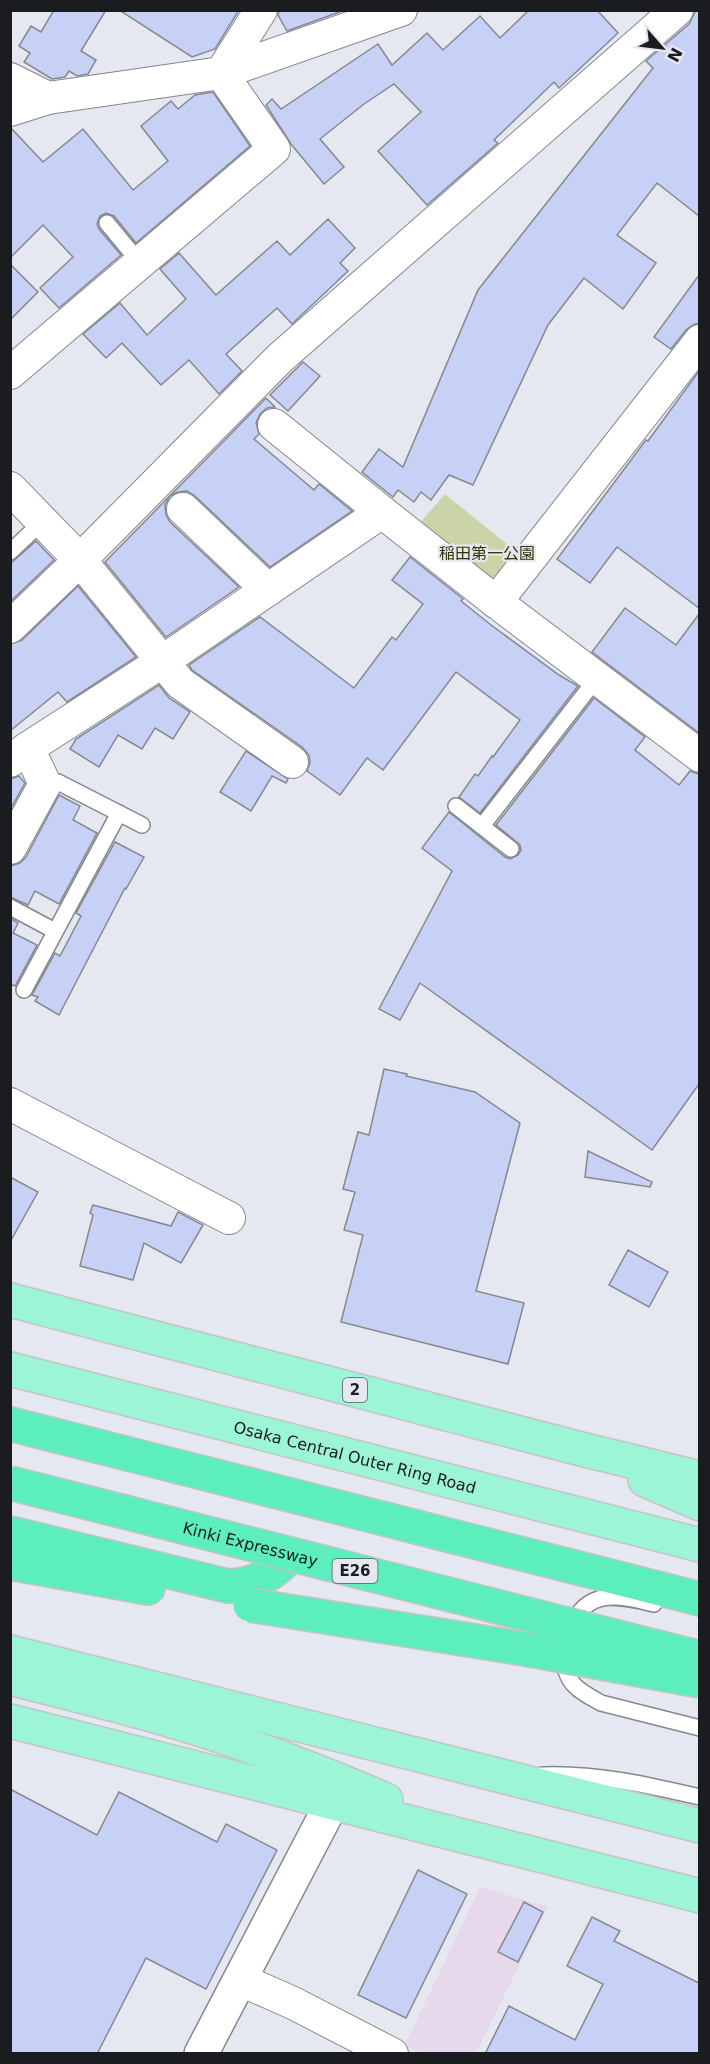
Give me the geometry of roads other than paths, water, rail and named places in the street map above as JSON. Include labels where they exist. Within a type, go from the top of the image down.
[{"type":"highway","points":[[10,1424],[699,1599]]},
{"type":"highway","name":"Kinki Expressway","points":[[10,1483],[699,1658]]},
{"type":"highway","points":[[10,1533],[228,1587],[268,1575],[280,1567],[290,1555]]},
{"type":"highway","points":[[10,1563],[699,1680]]},
{"type":"main road","name":"2","points":[[10,1300],[699,1478]]},
{"type":"main road","name":"Osaka Central Outer Ring Road","points":[[10,1370],[699,1545]]},
{"type":"main road","points":[[581,1449],[679,1496],[699,1503]]},
{"type":"main road","points":[[10,1652],[699,1826]]},
{"type":"main road","points":[[10,1678],[179,1722],[234,1740],[331,1777],[484,1842]]},
{"type":"main road","points":[[10,1721],[699,1896]]},
{"type":"street","points":[[221,73],[261,10]]},
{"type":"street","points":[[10,110],[48,98],[221,73],[401,10]]},
{"type":"street","points":[[10,627],[80,560],[280,358],[677,10]]},
{"type":"street","points":[[10,373],[274,149],[221,73]]},
{"type":"street","points":[[10,80],[48,98]]},
{"type":"street","points":[[496,602],[699,341]]},
{"type":"street","points":[[274,425],[496,602],[699,756]]},
{"type":"street","points":[[10,488],[80,560],[180,683],[292,762]]},
{"type":"street","points":[[183,509],[268,590]]},
{"type":"street","points":[[10,848],[45,784],[19,754],[164,661],[382,512]]},
{"type":"street","points":[[10,1104],[229,1218]]},
{"type":"street","points":[[201,2054],[332,1803]]},
{"type":"street","points":[[241,1980],[292,2003],[387,2052]]},
{"type":"lane","points":[[107,223],[140,263]]},
{"type":"lane","points":[[10,552],[44,521]]},
{"type":"lane","points":[[482,826],[597,678]]},
{"type":"lane","points":[[45,784],[58,782],[142,825]]},
{"type":"lane","points":[[456,806],[511,849]]},
{"type":"lane","points":[[24,990],[119,813]]},
{"type":"lane","points":[[10,907],[55,931]]},
{"type":"lane","points":[[668,1607],[636,1600],[602,1597],[587,1604],[575,1618],[568,1635],[564,1662],[572,1685],[601,1703],[699,1728]]},
{"type":"lane","points":[[502,1776],[581,1774],[635,1782],[699,1797]]},
{"type":"park label","name":"稲田第一公園","points":[[487,553]]}]
